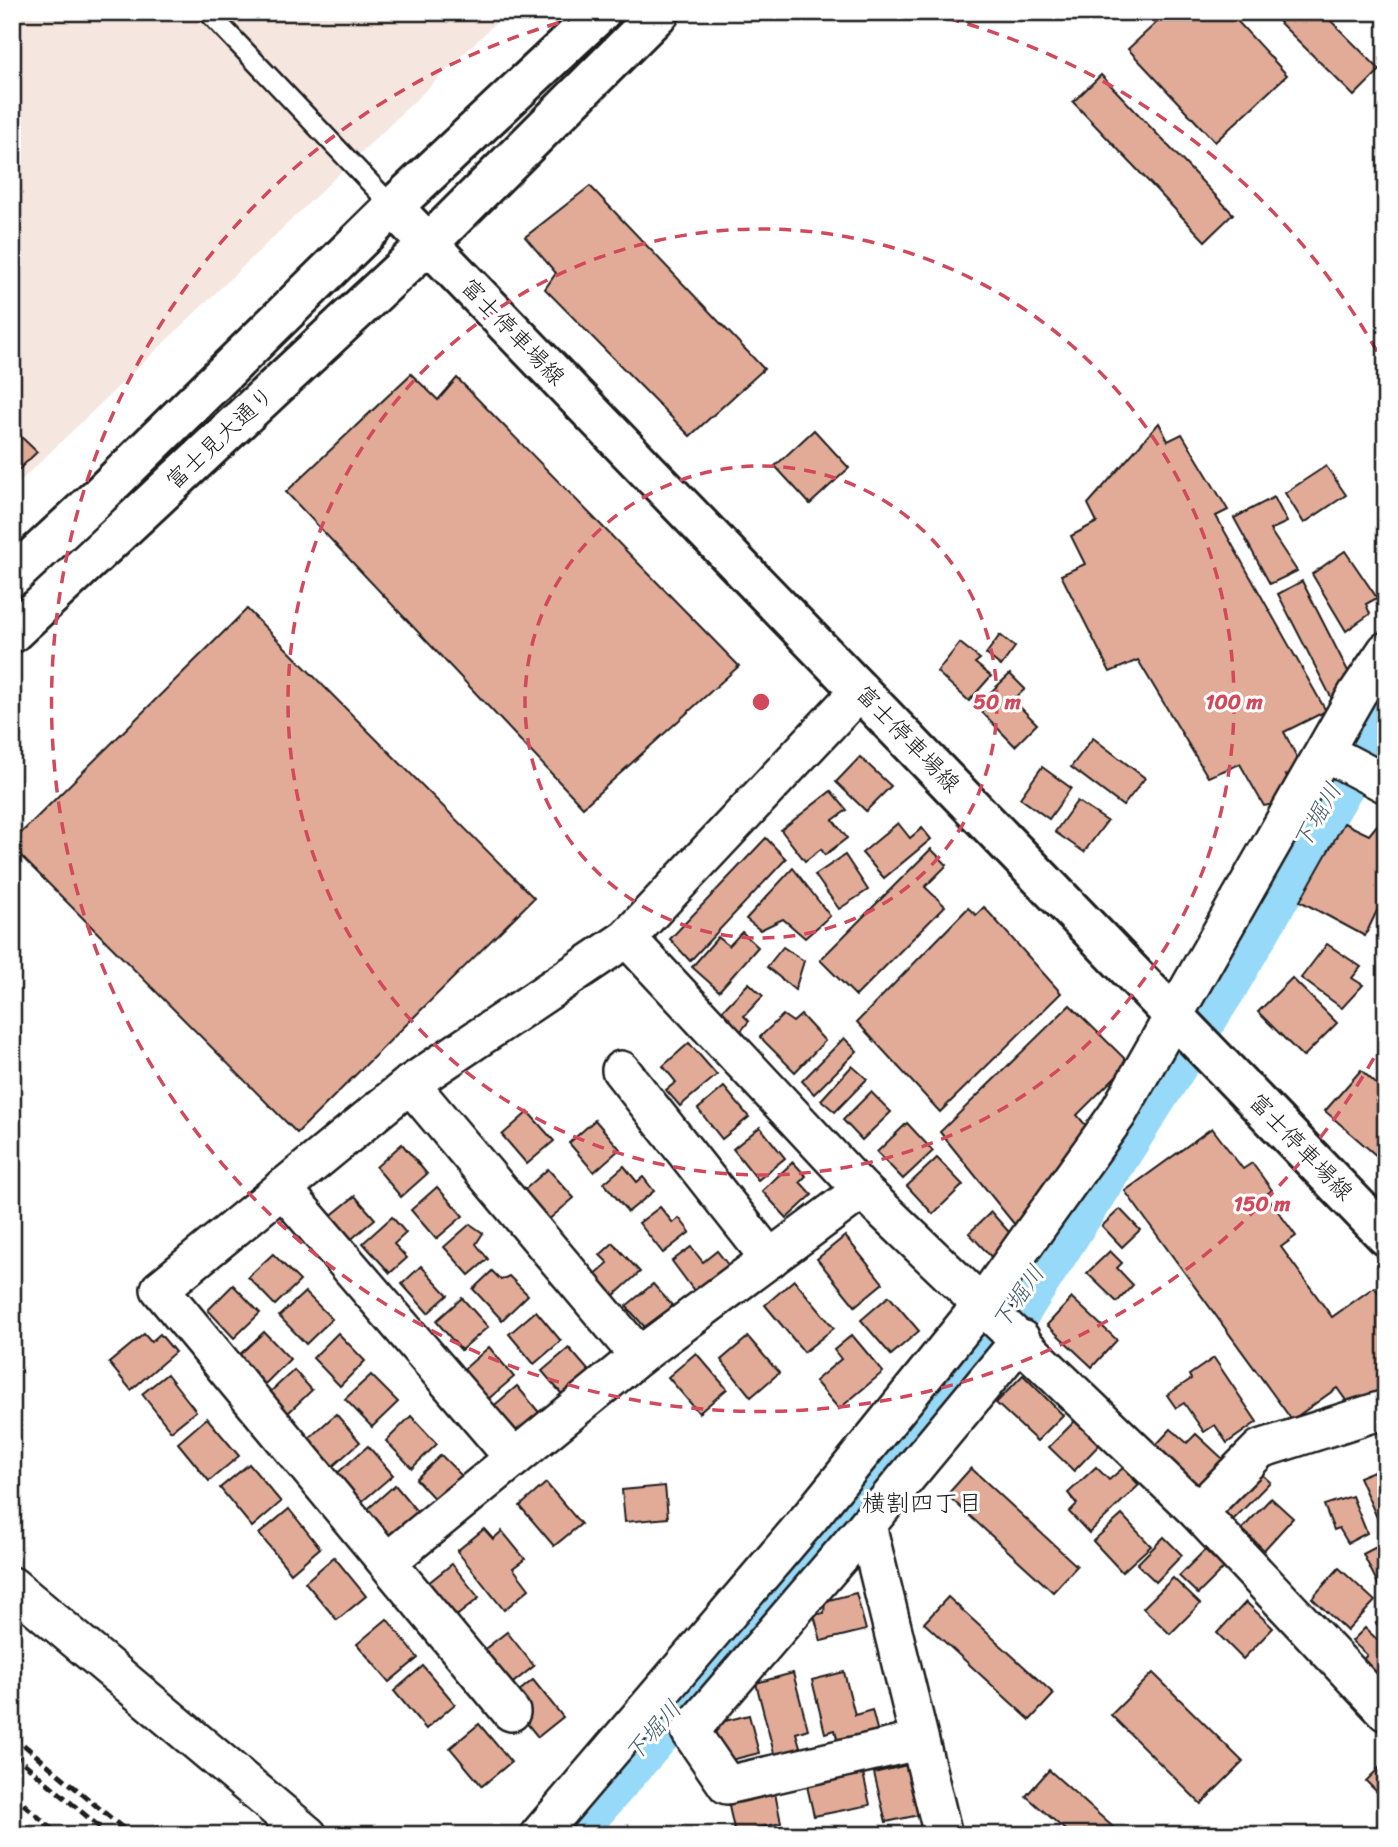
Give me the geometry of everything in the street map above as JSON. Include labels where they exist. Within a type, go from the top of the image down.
[{"type":"main road","points":[[393,207],[601,12]]},
{"type":"main road","points":[[428,244],[660,12]]},
{"type":"main road","name":"富士停車場線","points":[[393,207],[1386,1236]]},
{"type":"main road","name":"富士見大通り","points":[[12,577],[98,497],[393,207]]},
{"type":"main road","name":"富士見大通り","points":[[12,633],[428,244]]},
{"type":"street","points":[[539,1835],[811,1516],[982,1304],[1117,1115],[1386,651]]},
{"type":"street","points":[[511,1712],[160,1289],[410,1084],[627,938],[860,690]]},
{"type":"street","points":[[1326,753],[1376,778]]},
{"type":"street","points":[[627,938],[863,1190],[1198,1512],[1386,1712]]},
{"type":"street","points":[[621,1070],[770,1259]]},
{"type":"street","points":[[410,1084],[639,1356]]},
{"type":"street","points":[[282,1188],[514,1458]]},
{"type":"street","points":[[387,1562],[639,1356],[863,1190]]},
{"type":"street","points":[[918,1741],[727,1786],[690,1731],[867,1525],[1021,1339]]},
{"type":"street","points":[[1198,1512],[1260,1449],[1386,1409]]},
{"type":"street","points":[[867,1525],[943,1835]]},
{"type":"street","points":[[12,1586],[308,1835]]},
{"type":"lane","points":[[208,12],[393,207]]},
{"type":"shaded area","points":[[12,12],[507,12],[12,489]]},
{"type":"building","points":[[1168,12],[1229,12],[1287,75],[1215,142],[1128,49]]},
{"type":"building","points":[[1269,12],[1322,12],[1380,70],[1354,96]]},
{"type":"building","points":[[1101,75],[1233,214],[1205,241],[1073,102]]},
{"type":"building","points":[[590,186],[764,369],[690,436],[545,289],[556,273],[525,237]]},
{"type":"building","points":[[411,374],[438,400],[457,378],[739,666],[583,807],[286,492]]},
{"type":"building","points":[[1159,423],[1168,441],[1182,434],[1228,510],[1216,516],[1326,711],[1284,732],[1302,767],[1286,775],[1291,781],[1279,803],[1264,806],[1240,764],[1208,777],[1138,660],[1110,672],[1061,575],[1085,564],[1071,536],[1097,522],[1088,504]]},
{"type":"building","points":[[12,428],[37,452],[12,476]]},
{"type":"building","points":[[814,430],[849,468],[810,504],[775,466]]},
{"type":"building","points":[[1326,466],[1346,495],[1304,523],[1285,493]]},
{"type":"building","points":[[1274,497],[1287,522],[1270,530],[1297,571],[1270,584],[1234,518]]},
{"type":"building","points":[[1345,551],[1377,598],[1366,604],[1370,614],[1346,631],[1312,574]]},
{"type":"building","points":[[1302,581],[1351,677],[1335,705],[1278,594]]},
{"type":"building","points":[[247,609],[534,898],[297,1133],[12,847],[12,842]]},
{"type":"building","points":[[1000,635],[1015,647],[1001,666],[986,654]]},
{"type":"building","points":[[960,643],[980,659],[975,663],[991,676],[969,701],[937,672]]},
{"type":"building","points":[[1010,674],[1025,689],[1013,700],[1037,724],[1015,746],[976,706]]},
{"type":"building","points":[[1093,738],[1145,778],[1123,806],[1071,767]]},
{"type":"building","points":[[860,757],[891,786],[866,811],[836,782]]},
{"type":"building","points":[[1042,767],[1071,788],[1049,819],[1020,798]]},
{"type":"building","points":[[831,791],[847,810],[833,820],[847,838],[825,855],[821,849],[805,861],[781,830]]},
{"type":"building","points":[[1077,801],[1107,821],[1084,852],[1055,832]]},
{"type":"building","points":[[898,823],[910,838],[922,828],[931,839],[884,878],[862,853]]},
{"type":"building","points":[[1344,823],[1369,835],[1378,824],[1382,900],[1365,936],[1300,901]]},
{"type":"building","points":[[766,838],[786,859],[690,961],[670,939]]},
{"type":"building","points":[[931,849],[947,865],[925,887],[945,906],[856,996],[820,960]]},
{"type":"building","points":[[845,855],[868,890],[839,909],[815,875]]},
{"type":"building","points":[[793,868],[830,916],[805,938],[783,919],[760,930],[746,919]]},
{"type":"building","points":[[984,907],[1061,993],[940,1112],[857,1022],[968,908],[976,915]]},
{"type":"building","points":[[742,932],[758,947],[719,991],[692,967],[718,937],[729,946]]},
{"type":"building","points":[[1327,944],[1361,967],[1352,978],[1363,985],[1342,1008],[1301,978]]},
{"type":"building","points":[[783,947],[804,961],[795,990],[767,967]]},
{"type":"building","points":[[1292,978],[1337,1023],[1303,1057],[1258,1012]]},
{"type":"building","points":[[749,983],[763,996],[744,1016],[749,1021],[741,1031],[721,1012]]},
{"type":"building","points":[[1070,1005],[1129,1063],[1077,1115],[1088,1128],[1023,1235],[940,1132]]},
{"type":"building","points":[[783,1015],[793,1022],[801,1015],[825,1041],[795,1072],[760,1037]]},
{"type":"building","points":[[844,1038],[857,1051],[814,1094],[802,1081]]},
{"type":"building","points":[[689,1043],[717,1075],[680,1106],[666,1090],[676,1082],[663,1066]]},
{"type":"building","points":[[852,1066],[867,1079],[835,1112],[821,1100]]},
{"type":"building","points":[[1361,1070],[1384,1091],[1376,1101],[1386,1110],[1386,1164],[1325,1111]]},
{"type":"building","points":[[724,1087],[749,1117],[722,1139],[698,1109]]},
{"type":"building","points":[[871,1092],[891,1112],[862,1140],[843,1120]]},
{"type":"building","points":[[528,1112],[554,1141],[527,1164],[502,1135]]},
{"type":"building","points":[[595,1120],[620,1149],[594,1172],[569,1143]]},
{"type":"building","points":[[907,1123],[933,1151],[903,1179],[877,1152]]},
{"type":"building","points":[[760,1127],[785,1158],[758,1180],[733,1149]]},
{"type":"building","points":[[1212,1128],[1243,1169],[1252,1163],[1272,1190],[1266,1195],[1296,1236],[1281,1247],[1332,1317],[1374,1287],[1386,1302],[1386,1396],[1350,1406],[1337,1388],[1292,1420],[1125,1191]]},
{"type":"building","points":[[402,1144],[427,1174],[401,1197],[376,1167]]},
{"type":"building","points":[[937,1158],[963,1185],[933,1214],[907,1186]]},
{"type":"building","points":[[793,1162],[806,1176],[800,1182],[812,1195],[787,1218],[762,1191]]},
{"type":"building","points":[[624,1166],[637,1182],[643,1177],[654,1191],[628,1212],[604,1183]]},
{"type":"building","points":[[548,1169],[574,1198],[547,1221],[522,1192]]},
{"type":"building","points":[[437,1187],[463,1216],[436,1239],[411,1210]]},
{"type":"building","points":[[355,1196],[375,1219],[348,1242],[328,1218]]},
{"type":"building","points":[[660,1207],[673,1223],[679,1218],[690,1232],[663,1253],[639,1223]]},
{"type":"building","points":[[1120,1209],[1140,1230],[1122,1247],[1102,1226]]},
{"type":"building","points":[[991,1212],[1017,1241],[995,1261],[969,1233]]},
{"type":"building","points":[[392,1217],[406,1233],[394,1244],[407,1258],[390,1273],[363,1243]]},
{"type":"building","points":[[470,1224],[483,1233],[476,1244],[488,1259],[469,1275],[444,1247]]},
{"type":"building","points":[[845,1236],[883,1283],[855,1306],[817,1259]]},
{"type":"building","points":[[613,1243],[640,1272],[612,1297],[593,1276],[608,1263],[600,1255]]},
{"type":"building","points":[[691,1247],[703,1262],[717,1251],[732,1270],[698,1296],[672,1261]]},
{"type":"building","points":[[1110,1251],[1122,1263],[1117,1268],[1133,1285],[1117,1302],[1087,1273]]},
{"type":"building","points":[[273,1254],[300,1281],[275,1305],[248,1277]]},
{"type":"building","points":[[421,1266],[448,1295],[428,1313],[402,1284]]},
{"type":"building","points":[[492,1271],[501,1280],[509,1276],[528,1295],[502,1320],[473,1289]]},
{"type":"building","points":[[794,1280],[834,1328],[804,1352],[765,1305]]},
{"type":"building","points":[[653,1284],[678,1312],[652,1335],[626,1306]]},
{"type":"building","points":[[233,1285],[260,1313],[234,1338],[208,1310]]},
{"type":"building","points":[[305,1292],[332,1319],[306,1344],[279,1316]]},
{"type":"building","points":[[889,1296],[919,1331],[891,1355],[861,1320]]},
{"type":"building","points":[[462,1298],[488,1327],[461,1350],[436,1321]]},
{"type":"building","points":[[1072,1298],[1117,1340],[1092,1367],[1047,1325]]},
{"type":"building","points":[[536,1311],[561,1341],[534,1364],[509,1334]]},
{"type":"building","points":[[264,1332],[290,1359],[265,1384],[238,1356]]},
{"type":"building","points":[[338,1333],[365,1361],[340,1386],[313,1358]]},
{"type":"building","points":[[144,1334],[151,1342],[160,1334],[175,1352],[131,1390],[109,1363]]},
{"type":"building","points":[[852,1335],[883,1372],[839,1409],[815,1381],[841,1359],[834,1350]]},
{"type":"building","points":[[748,1337],[779,1373],[751,1397],[721,1360]]},
{"type":"building","points":[[489,1347],[514,1377],[487,1400],[462,1371]]},
{"type":"building","points":[[569,1348],[594,1377],[567,1400],[542,1371]]},
{"type":"building","points":[[696,1353],[727,1389],[699,1413],[668,1377]]},
{"type":"building","points":[[1214,1358],[1257,1422],[1227,1443],[1215,1425],[1204,1432],[1184,1403],[1176,1408],[1167,1395],[1191,1379],[1189,1375]]},
{"type":"building","points":[[294,1370],[312,1390],[287,1414],[268,1394]]},
{"type":"building","points":[[167,1374],[196,1411],[171,1431],[142,1394]]},
{"type":"building","points":[[371,1375],[398,1402],[372,1427],[345,1399]]},
{"type":"building","points":[[1023,1375],[1063,1415],[1037,1441],[996,1403]]},
{"type":"building","points":[[517,1386],[542,1416],[516,1438],[490,1409]]},
{"type":"building","points":[[336,1414],[360,1442],[333,1466],[308,1439]]},
{"type":"building","points":[[411,1416],[437,1444],[412,1468],[386,1441]]},
{"type":"building","points":[[207,1418],[239,1456],[209,1481],[178,1443]]},
{"type":"building","points":[[1076,1420],[1100,1444],[1074,1471],[1049,1447]]},
{"type":"building","points":[[1171,1429],[1187,1443],[1196,1434],[1223,1459],[1197,1486],[1155,1446]]},
{"type":"building","points":[[368,1446],[393,1475],[359,1504],[334,1476]]},
{"type":"building","points":[[441,1455],[468,1482],[442,1507],[416,1479]]},
{"type":"building","points":[[249,1464],[281,1502],[252,1527],[220,1488]]},
{"type":"building","points":[[1386,1466],[1386,1528],[1382,1529],[1359,1477]]},
{"type":"building","points":[[1096,1467],[1109,1480],[1123,1468],[1139,1485],[1089,1533],[1069,1512],[1077,1504],[1068,1493]]},
{"type":"building","points":[[971,1468],[1077,1566],[1053,1592],[947,1495]]},
{"type":"building","points":[[1256,1469],[1270,1482],[1231,1522],[1218,1509]]},
{"type":"building","points":[[546,1483],[581,1524],[554,1546],[520,1506]]},
{"type":"building","points":[[395,1485],[419,1514],[385,1544],[361,1515]]},
{"type":"building","points":[[665,1486],[668,1518],[625,1522],[622,1490]]},
{"type":"building","points":[[1352,1496],[1367,1533],[1348,1543],[1339,1528],[1334,1530],[1324,1505]]},
{"type":"building","points":[[1271,1498],[1293,1518],[1264,1550],[1242,1529]]},
{"type":"building","points":[[289,1509],[320,1548],[291,1573],[259,1534]]},
{"type":"building","points":[[1122,1515],[1151,1546],[1122,1572],[1093,1541]]},
{"type":"building","points":[[484,1529],[493,1539],[502,1531],[525,1559],[513,1568],[529,1589],[504,1610],[457,1551]]},
{"type":"building","points":[[1164,1537],[1182,1555],[1156,1582],[1137,1564]]},
{"type":"building","points":[[1386,1542],[1386,1600],[1363,1554]]},
{"type":"building","points":[[1205,1550],[1224,1568],[1198,1594],[1179,1576]]},
{"type":"building","points":[[334,1557],[366,1596],[337,1620],[305,1582]]},
{"type":"building","points":[[452,1564],[479,1598],[454,1618],[427,1584]]},
{"type":"building","points":[[1339,1568],[1375,1601],[1347,1631],[1312,1598]]},
{"type":"building","points":[[1173,1578],[1200,1604],[1170,1634],[1143,1608]]},
{"type":"building","points":[[856,1593],[866,1630],[821,1641],[814,1615],[824,1613],[825,1601]]},
{"type":"building","points":[[948,1597],[1054,1694],[1030,1720],[924,1623]]},
{"type":"building","points":[[1246,1602],[1273,1628],[1243,1659],[1217,1633]]},
{"type":"building","points":[[1386,1617],[1386,1638],[1376,1623]]},
{"type":"building","points":[[387,1619],[418,1658],[389,1682],[357,1644]]},
{"type":"building","points":[[1365,1628],[1386,1648],[1385,1684],[1361,1662],[1367,1655],[1352,1641]]},
{"type":"building","points":[[507,1632],[534,1666],[509,1686],[481,1652]]},
{"type":"building","points":[[423,1666],[455,1704],[426,1729],[394,1691]]},
{"type":"building","points":[[844,1672],[855,1715],[872,1710],[878,1733],[838,1743],[835,1730],[825,1733],[812,1680]]},
{"type":"building","points":[[793,1673],[808,1729],[796,1733],[801,1750],[775,1757],[756,1683]]},
{"type":"building","points":[[1153,1673],[1243,1762],[1201,1804],[1111,1715]]},
{"type":"building","points":[[533,1680],[563,1717],[538,1737],[508,1700]]},
{"type":"building","points":[[749,1715],[759,1753],[723,1762],[713,1724]]},
{"type":"building","points":[[479,1724],[511,1762],[482,1786],[450,1748]]},
{"type":"building","points":[[1386,1761],[1386,1801],[1366,1781]]},
{"type":"building","points":[[907,1765],[919,1815],[886,1822],[874,1773]]},
{"type":"building","points":[[1049,1770],[1122,1835],[1071,1835],[1026,1796]]},
{"type":"building","points":[[863,1773],[870,1805],[814,1816],[807,1786]]},
{"type":"building","points":[[775,1793],[781,1823],[735,1833],[728,1802]]},
{"type":"waterway","name":"下堀川","points":[[563,1835],[869,1483],[1010,1314],[1219,986],[1386,698]]},
{"type":"railway","points":[[12,1735],[131,1835]]},
{"type":"railway","points":[[12,1753],[109,1835]]},
{"type":"railway","points":[[12,1794],[59,1835]]},
{"type":"district","name":"横割四丁目","points":[[922,1503]]}]
